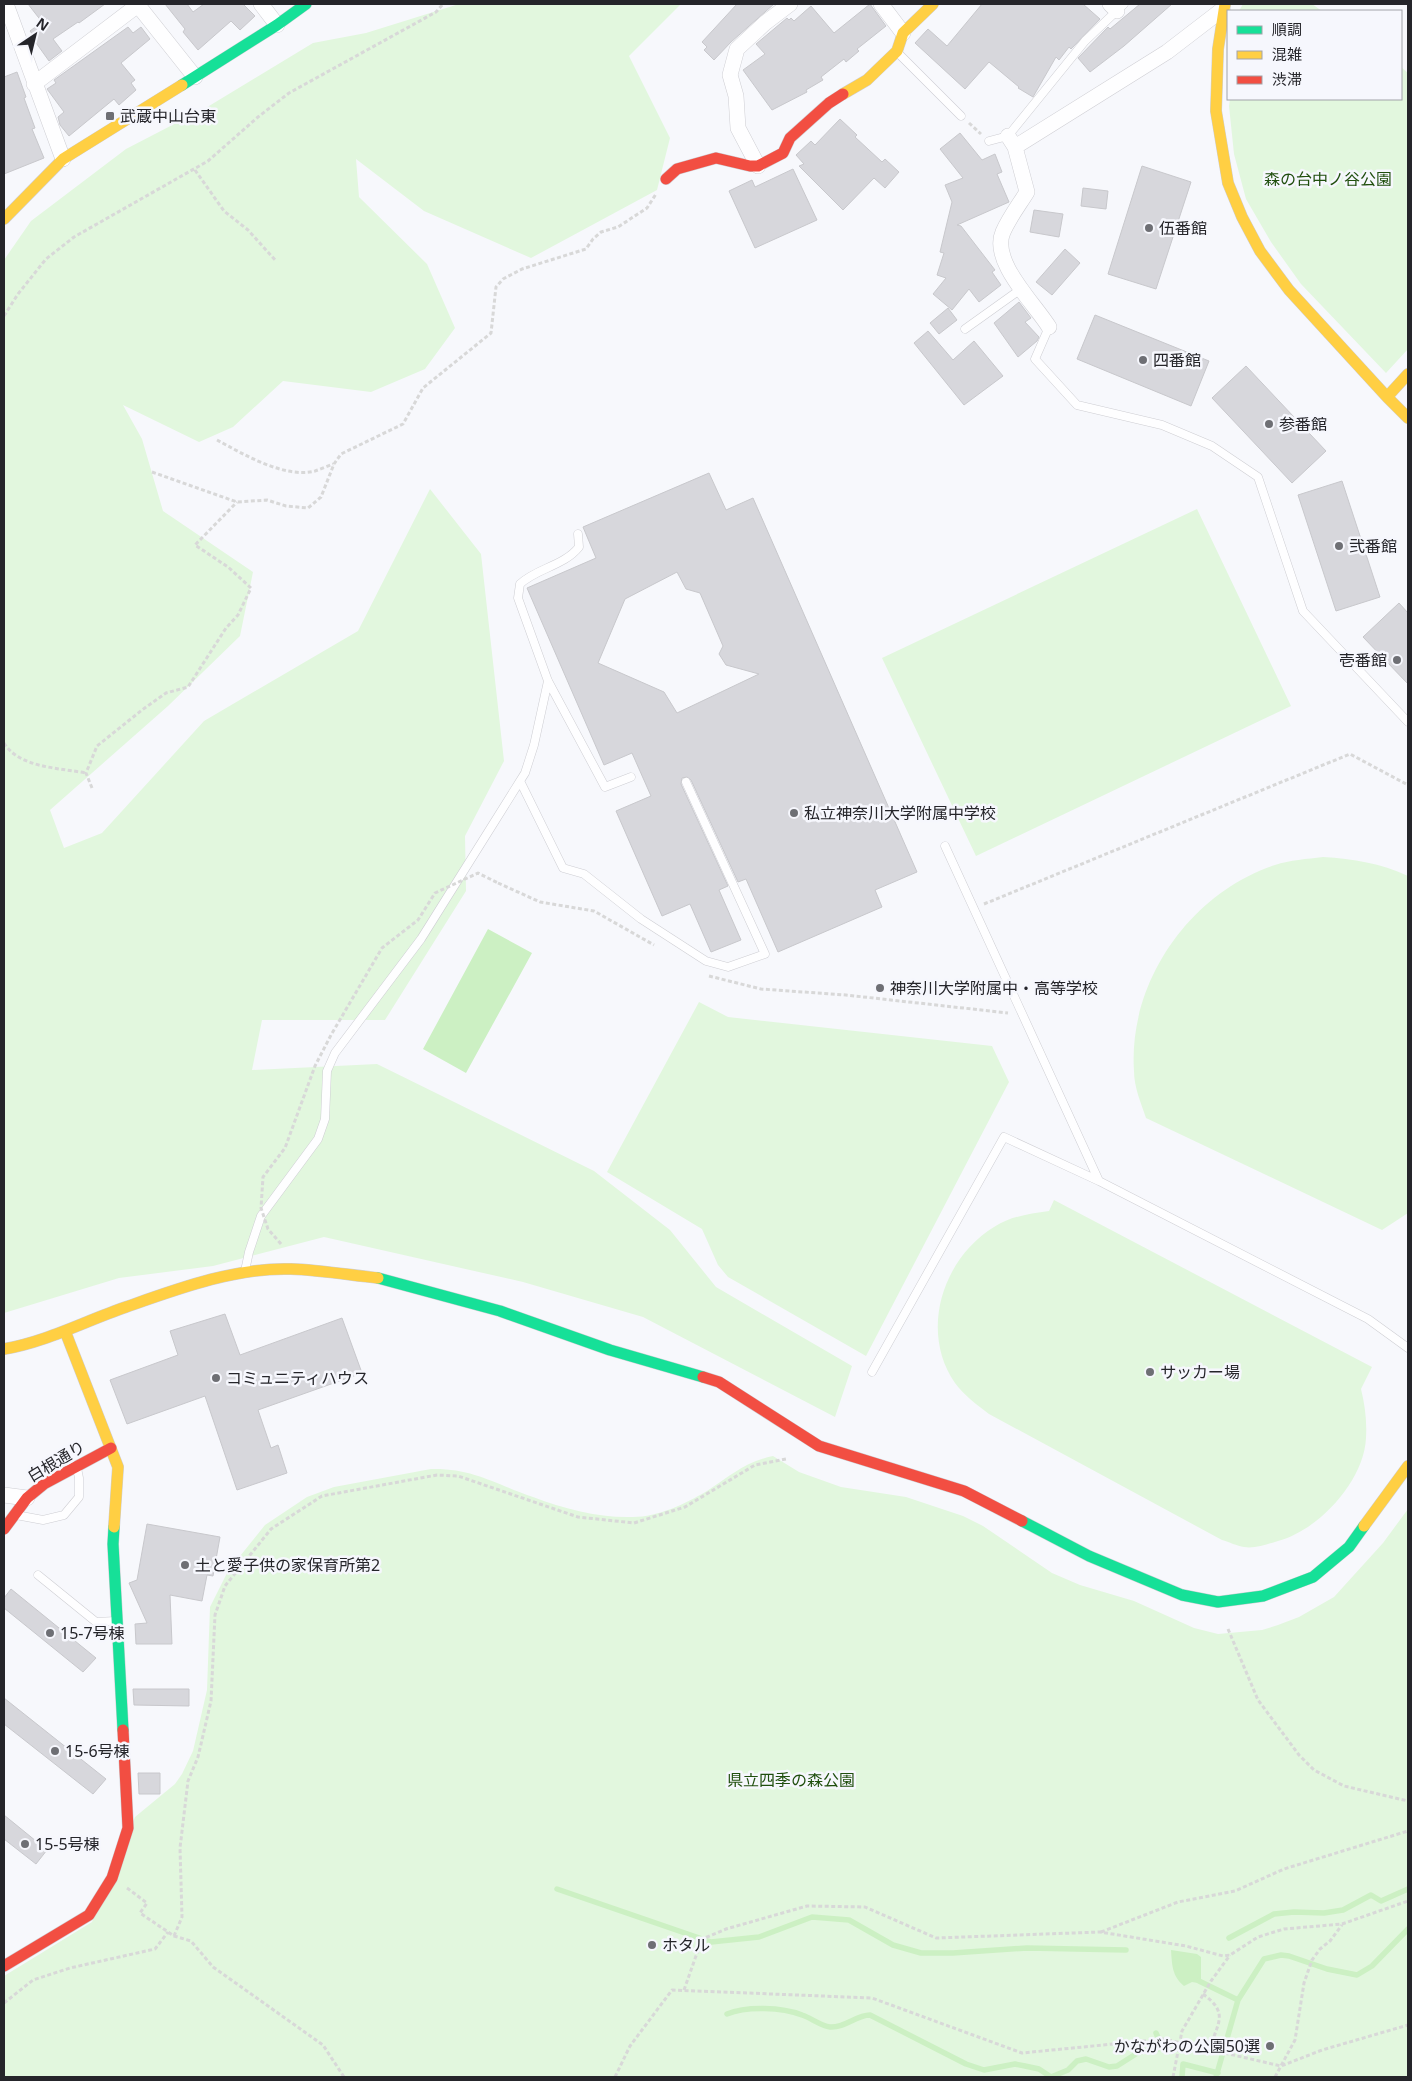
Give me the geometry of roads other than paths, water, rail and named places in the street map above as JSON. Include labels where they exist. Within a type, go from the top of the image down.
[{"type":"street","points":[[6,4],[63,159]]},
{"type":"street","points":[[34,84],[138,4],[194,77]]},
{"type":"street","points":[[261,4],[277,25]]},
{"type":"street","points":[[4,219],[63,159],[277,25],[306,4]]},
{"type":"street","points":[[758,166],[738,128],[736,96],[730,75],[737,49],[765,23],[790,4]]},
{"type":"street","points":[[881,4],[903,32]]},
{"type":"street","points":[[666,179],[677,168],[716,158],[758,166],[783,153],[790,138],[829,103],[866,80],[897,51],[903,32],[933,4]]},
{"type":"street","points":[[1048,327],[1039,310],[1021,289],[1000,253],[1002,234],[1027,192],[1012,142],[1167,52],[1224,6]]},
{"type":"street","points":[[1224,6],[1218,57],[1216,111],[1228,183],[1242,217],[1260,251],[1288,290],[1408,418]]},
{"type":"street","points":[[1387,397],[1408,374]]},
{"type":"street","points":[[4,1349],[23,1346],[125,1307],[202,1283],[245,1273],[290,1269],[383,1278],[500,1311],[610,1350],[719,1382],[819,1446],[964,1491],[1089,1556],[1182,1595],[1218,1602],[1262,1596],[1313,1577],[1349,1547],[1408,1466]]},
{"type":"street","points":[[4,1966],[89,1915],[112,1878],[128,1828],[113,1544],[118,1467],[65,1331]]},
{"type":"street","name":"白根通り","points":[[4,1529],[27,1498],[44,1484],[111,1448]]},
{"type":"street","points":[[4,1495],[27,1498]]},
{"type":"lane","points":[[989,141],[1012,142],[1085,40],[1117,6]]},
{"type":"lane","points":[[897,51],[961,116]]},
{"type":"lane","points":[[965,330],[1021,289]]},
{"type":"lane","points":[[1048,327],[1036,360],[1077,404],[1162,425],[1212,446],[1258,477],[1303,611],[1408,722]]},
{"type":"lane","points":[[578,534],[579,547],[572,556],[527,577],[520,584],[518,598],[548,681],[605,787],[631,777]]},
{"type":"lane","points":[[245,1273],[249,1252],[262,1216],[318,1139],[325,1119],[327,1072],[335,1053],[421,939],[525,773],[534,745],[548,681]]},
{"type":"lane","points":[[520,781],[562,868],[584,874],[641,920],[706,961],[728,968],[765,954],[686,782]]},
{"type":"lane","points":[[946,846],[1099,1181]]},
{"type":"lane","points":[[872,1372],[1004,1136],[1099,1181],[1368,1318],[1408,1348]]},
{"type":"lane","points":[[14,1514],[43,1520],[64,1515],[79,1497],[79,1478],[76,1466]]},
{"type":"lane","points":[[38,1575],[96,1622],[117,1620]]},
{"type":"waterway","points":[[557,1889],[711,1942],[759,1937],[812,1917],[849,1920],[893,1945],[921,1953],[953,1953],[1027,1948],[1126,1950]]},
{"type":"waterway","points":[[1229,1938],[1274,1914],[1294,1912],[1324,1913],[1343,1910],[1371,1895],[1381,1901],[1408,1889]]},
{"type":"waterway","points":[[1199,1981],[1238,2000],[1264,1959],[1281,1955],[1327,1969],[1357,1975],[1372,1966],[1408,1929]]},
{"type":"waterway","points":[[1216,2077],[1238,2000]]},
{"type":"waterway","points":[[727,2014],[754,2009],[785,2010],[830,2027],[841,2026],[860,2017],[870,2015],[966,2064],[984,2070],[1015,2064],[1039,2069],[1051,2077],[1068,2070],[1077,2061],[1086,2059],[1109,2067],[1117,2066],[1139,2052],[1163,2048],[1156,2033]]},
{"type":"waterway","points":[[1182,2077],[1183,2064],[1218,2073]]},
{"type":"place","name":"武蔵中山台東","points":[[110,116]]},
{"type":"place","name":"伍番館","points":[[1149,228]]},
{"type":"place","name":"四番館","points":[[1143,360]]},
{"type":"place","name":"参番館","points":[[1269,424]]},
{"type":"place","name":"弐番館","points":[[1339,546]]},
{"type":"place","name":"壱番館","points":[[1397,660]]},
{"type":"place","name":"私立神奈川大学附属中学校","points":[[794,813]]},
{"type":"place","name":"神奈川大学附属中・高等学校","points":[[880,988]]},
{"type":"place","name":"サッカー場","points":[[1150,1372]]},
{"type":"place","name":"コミュニティハウス","points":[[216,1378]]},
{"type":"place","name":"土と愛子供の家保育所第2","points":[[185,1565]]},
{"type":"place","name":"15-7号棟","points":[[50,1633]]},
{"type":"place","name":"15-6号棟","points":[[55,1751]]},
{"type":"place","name":"15-5号棟","points":[[25,1844]]},
{"type":"place","name":"ホタル","points":[[652,1945]]},
{"type":"place","name":"かながわの公園50選","points":[[1270,2046]]},
{"type":"park label","name":"森の台中ノ谷公園","points":[[1328,179]]},
{"type":"park label","name":"県立四季の森公園","points":[[791,1780]]}]
